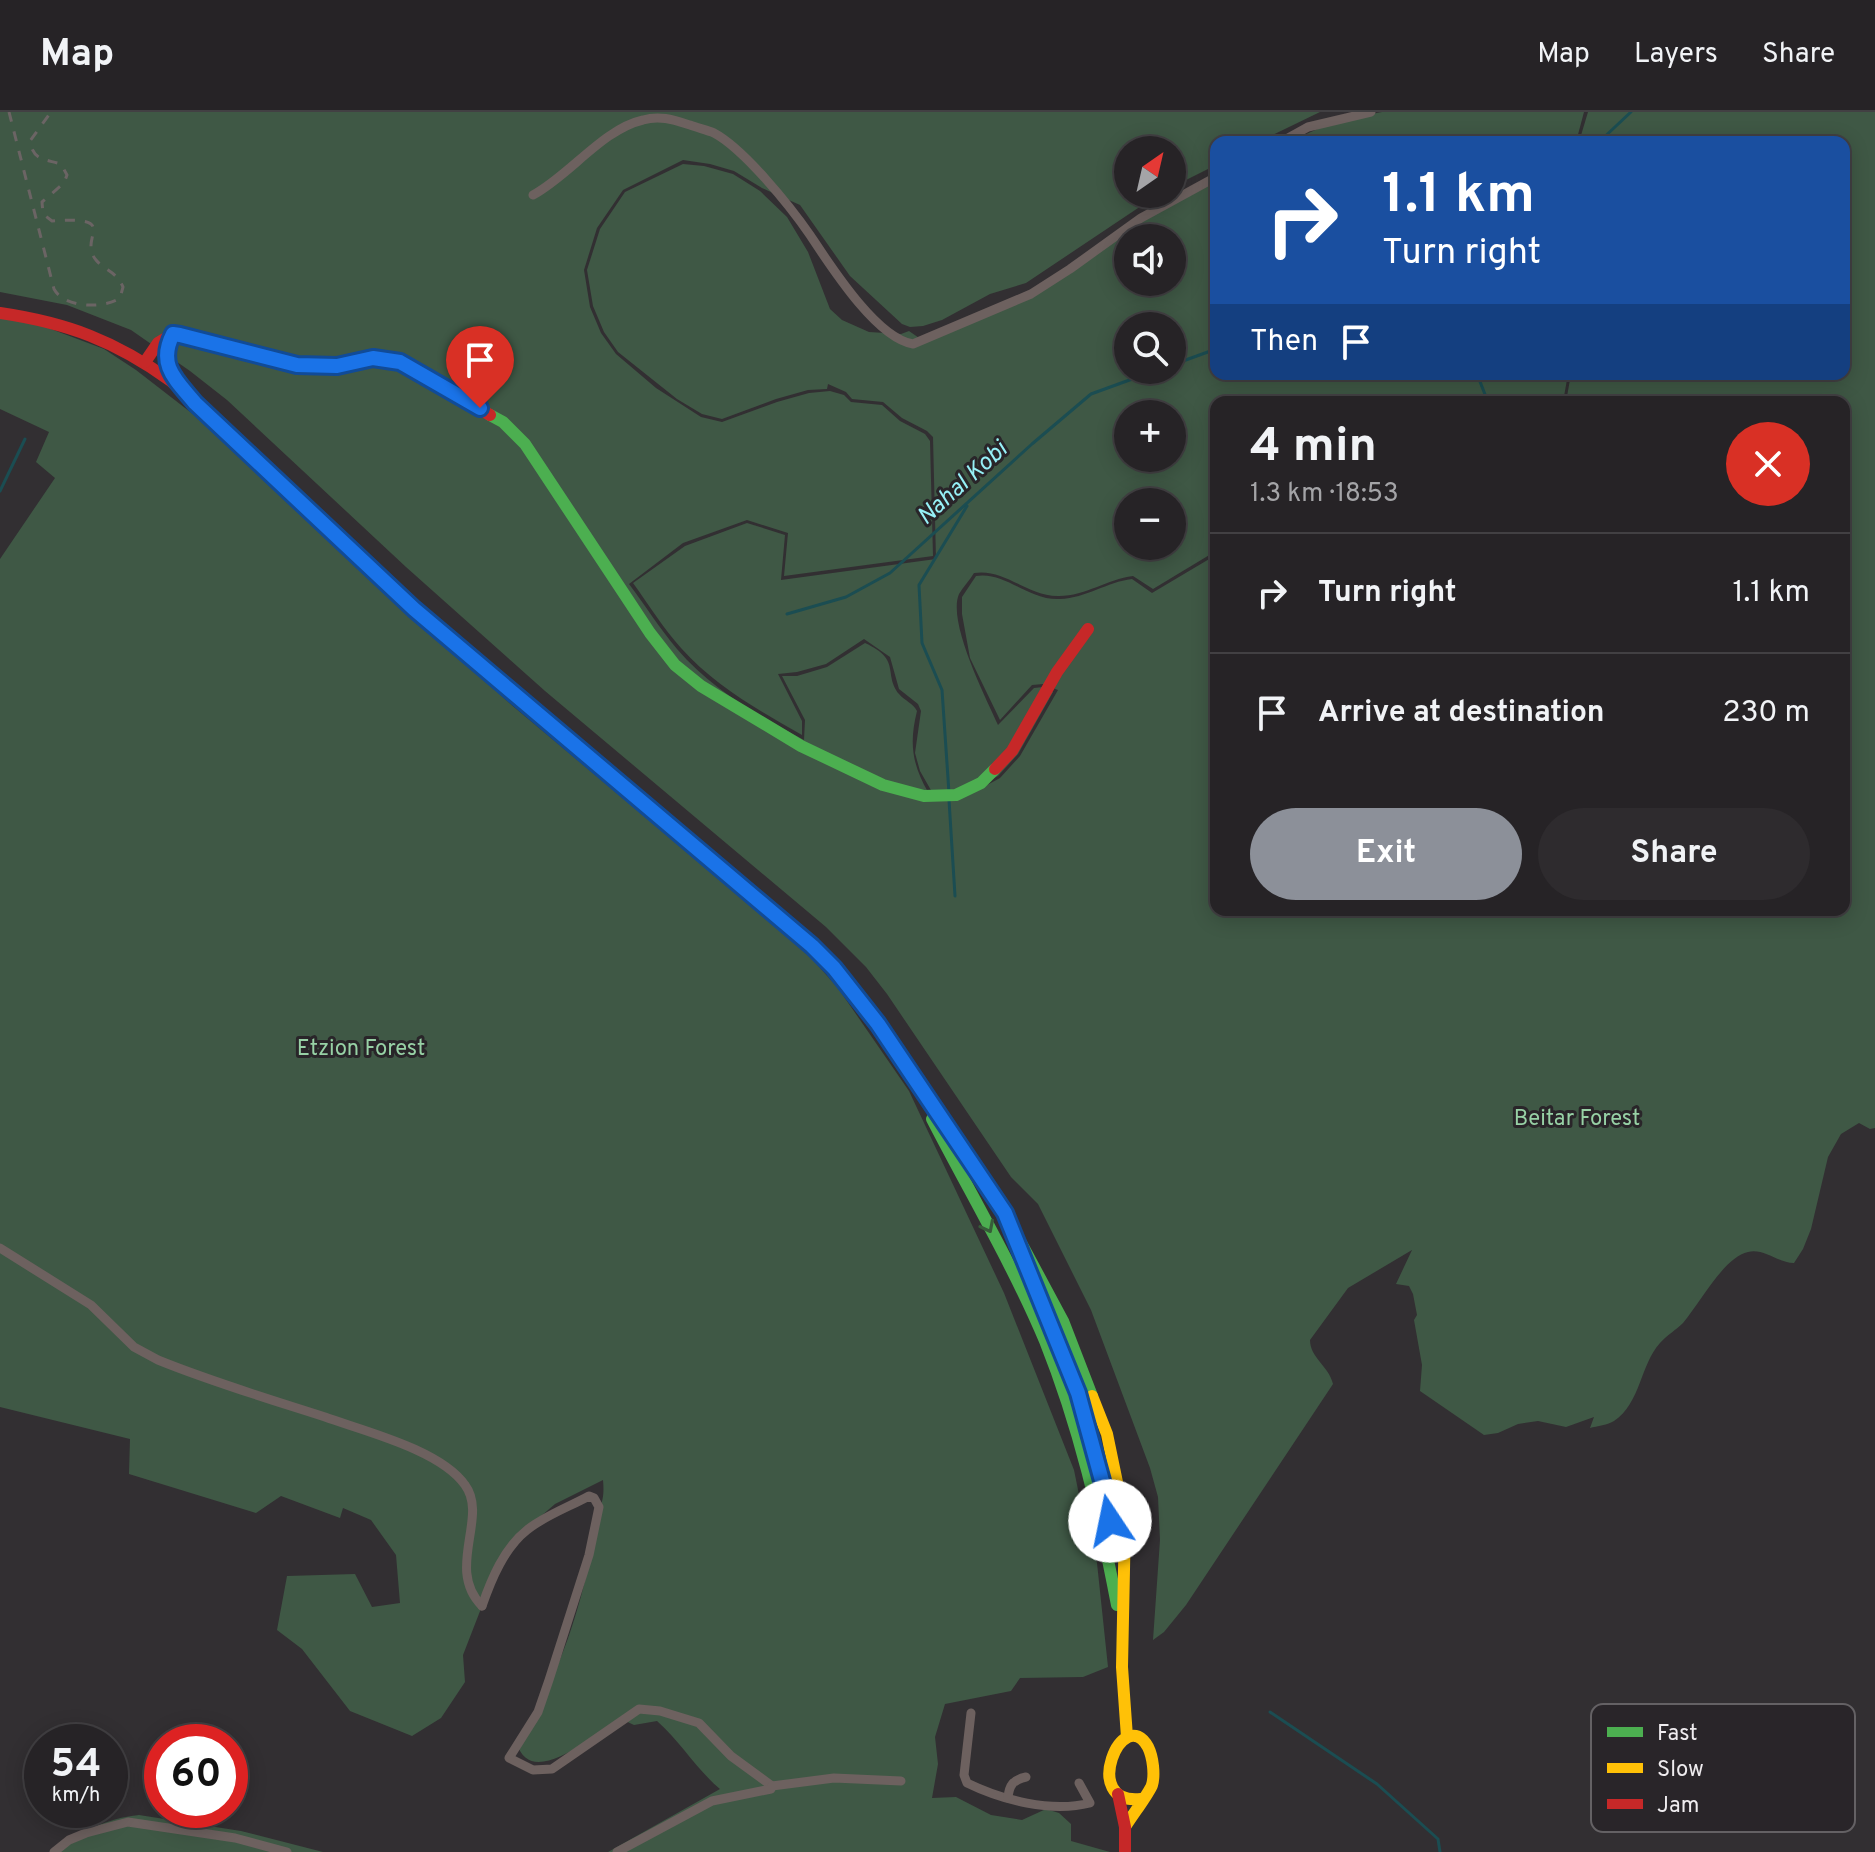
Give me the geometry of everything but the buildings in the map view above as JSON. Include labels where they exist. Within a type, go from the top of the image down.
[{"type":"main road","points":[[0,313],[74,327],[114,343],[145,362],[195,403],[414,609],[812,946],[863,1005],[1005,1213],[1078,1393],[1107,1499],[1124,1603],[1122,1667],[1127,1737]]},
{"type":"main road","points":[[145,362],[158,343],[173,334],[297,365],[337,366],[373,358],[400,362],[503,422],[525,444],[650,633],[675,665],[701,686],[801,746],[883,785],[924,796],[956,795],[981,783],[1012,751],[1057,672],[1088,629]]},
{"type":"main road","points":[[173,334],[167,345],[168,365],[172,375],[195,403]]},
{"type":"main road","points":[[900,1058],[1031,1310],[1066,1403],[1094,1498],[1123,1635]]},
{"type":"main road","points":[[1125,1827],[1152,1786],[1151,1753],[1143,1741],[1131,1736],[1122,1738],[1113,1746],[1110,1759],[1111,1781],[1118,1794],[1125,1827],[1125,1852]]},
{"type":"main road","points":[[1118,1794],[1126,1800],[1141,1799]]},
{"type":"street","points":[[1292,136],[1308,127],[1371,112]]},
{"type":"street","points":[[533,195],[553,184],[625,126],[641,120],[670,118],[714,133],[742,154],[797,219],[827,263],[872,318],[903,342],[913,344],[1031,294],[1141,218],[1210,180]]},
{"type":"street","points":[[0,1248],[91,1305],[134,1347],[158,1360],[398,1442],[451,1469],[468,1488],[472,1510],[466,1582],[482,1606],[492,1578],[526,1530],[589,1496],[594,1498],[599,1507],[589,1555],[549,1680],[538,1712],[509,1758],[533,1770],[552,1769],[639,1709],[649,1709],[699,1723],[731,1756],[772,1786]]},
{"type":"street","points":[[971,1713],[964,1775],[967,1783],[992,1795],[1075,1807],[1090,1803],[1079,1783]]},
{"type":"street","points":[[1008,1798],[1009,1786],[1016,1779],[1026,1777]]},
{"type":"street","points":[[617,1852],[712,1801],[771,1789],[772,1786],[834,1778],[901,1781]]},
{"type":"street","points":[[54,1852],[69,1840],[86,1833],[128,1822],[235,1838],[287,1852]]},
{"type":"green space","name":"Beitar Forest","points":[[0,112],[1320,112],[1270,136],[1210,136],[1210,168],[1186,180],[1186,136],[1114,136],[1114,208],[1138,208],[1026,283],[990,294],[942,320],[923,326],[902,324],[850,276],[800,205],[734,171],[683,160],[623,190],[597,228],[584,270],[590,307],[601,333],[616,354],[656,388],[701,417],[722,422],[809,393],[830,391],[844,395],[851,402],[882,405],[900,421],[925,434],[930,441],[933,556],[784,576],[788,533],[747,520],[683,543],[629,584],[671,641],[705,677],[753,711],[804,740],[805,720],[782,676],[797,676],[827,667],[865,643],[876,649],[888,661],[894,687],[917,711],[913,733],[915,763],[928,792],[932,792],[920,771],[915,753],[921,711],[918,704],[899,689],[890,657],[864,639],[826,664],[778,674],[802,721],[802,735],[738,696],[694,662],[633,583],[685,546],[747,523],[785,535],[781,580],[936,559],[933,437],[883,402],[852,399],[846,392],[828,384],[827,389],[808,390],[776,399],[722,419],[702,414],[677,399],[618,352],[604,332],[593,306],[587,270],[600,229],[625,192],[683,164],[733,174],[760,191],[787,217],[808,252],[830,309],[842,320],[869,332],[901,334],[909,331],[922,340],[996,312],[1114,238],[1114,296],[1186,296],[1186,224],[1136,224],[1162,208],[1186,208],[1186,196],[1210,183],[1210,380],[1567,380],[1564,396],[1210,396],[1210,555],[1153,589],[1133,576],[1059,596],[1037,592],[996,575],[974,573],[959,594],[958,622],[963,641],[977,679],[998,725],[1034,688],[1043,687],[1053,692],[1018,754],[998,776],[975,788],[978,790],[1000,778],[1020,756],[1058,690],[1043,684],[1032,685],[1000,720],[970,658],[962,614],[962,597],[976,576],[997,578],[1049,598],[1079,596],[1132,579],[1152,593],[1210,559],[1210,916],[1850,916],[1850,396],[1567,396],[1570,380],[1850,380],[1850,136],[1581,136],[1588,112],[1875,112],[1875,1128],[1870,1129],[1859,1123],[1841,1134],[1828,1157],[1811,1229],[1794,1263],[1754,1251],[1730,1262],[1683,1323],[1653,1352],[1630,1404],[1614,1421],[1606,1424],[1590,1428],[1594,1417],[1566,1427],[1538,1421],[1484,1435],[1420,1391],[1422,1365],[1413,1294],[1409,1286],[1396,1284],[1412,1250],[1348,1288],[1310,1340],[1313,1352],[1333,1384],[1186,1605],[1164,1632],[1153,1640],[1160,1540],[1158,1497],[1091,1310],[1038,1204],[1011,1177],[866,967],[826,927],[545,691],[227,400],[131,330],[67,305],[0,292]]},
{"type":"green space","points":[[1382,112],[1584,112],[1578,136],[1302,136],[1335,121]]},
{"type":"green space","name":"Etzion Forest","points":[[0,317],[43,326],[104,349],[198,418],[514,707],[777,927],[838,988],[909,1091],[1004,1293],[1074,1470],[1086,1529],[1097,1563],[1108,1667],[1083,1677],[1020,1678],[1011,1691],[945,1704],[935,1737],[938,1764],[932,1798],[956,1797],[991,1815],[1022,1820],[1046,1809],[1059,1813],[1071,1824],[1071,1841],[1110,1852],[608,1852],[720,1789],[657,1721],[634,1725],[619,1718],[581,1745],[549,1760],[535,1762],[524,1757],[517,1743],[556,1669],[578,1607],[603,1498],[603,1480],[555,1504],[518,1536],[482,1606],[463,1655],[465,1682],[441,1718],[412,1736],[350,1711],[302,1649],[277,1630],[287,1576],[355,1574],[372,1607],[400,1603],[396,1555],[371,1520],[343,1508],[340,1518],[281,1496],[256,1513],[129,1474],[130,1439],[0,1407],[0,559],[55,478],[36,462],[49,432],[0,409]]},
{"type":"green space","points":[[144,1816],[144,1828],[222,1828],[323,1852],[55,1852],[92,1828],[128,1828],[128,1817]]},
{"type":"waterway","name":"Nahal Kobi","points":[[1605,136],[1631,112]]},
{"type":"waterway","name":"Nahal Kobi","points":[[1186,360],[1210,351]]},
{"type":"waterway","points":[[1479,380],[1486,396]]},
{"type":"waterway","name":"Nahal Kobi","points":[[787,614],[846,597],[890,573],[1091,394],[1118,384]]},
{"type":"waterway","points":[[0,491],[25,439]]},
{"type":"waterway","points":[[949,793],[942,690],[922,643],[919,585],[967,506]]},
{"type":"waterway","points":[[949,800],[955,896]]},
{"type":"waterway","points":[[1270,1712],[1377,1784],[1438,1839],[1440,1852]]},
{"type":"railway","points":[[9,112],[54,289],[66,300],[84,305],[113,302],[120,298],[123,287],[117,277],[96,260],[91,244],[92,225],[73,220],[52,221],[43,214],[42,202],[64,183],[67,175],[61,164],[37,156],[30,141],[51,112]]},
{"type":"traffic: fast","points":[[490,415],[503,422],[525,444],[650,633],[675,665],[701,686],[801,746],[883,785],[924,796],[956,795],[981,783],[995,769]]},
{"type":"traffic: fast","points":[[871,1015],[1005,1213],[1063,1321],[1092,1396]]},
{"type":"traffic: fast","points":[[932,1119],[1005,1257],[1045,1341],[1087,1472],[1117,1605]]},
{"type":"traffic: slow","points":[[173,334],[167,358],[177,381]]},
{"type":"traffic: slow","points":[[444,635],[812,946],[834,968],[871,1015]]},
{"type":"traffic: slow","points":[[1036,1289],[1078,1393],[1107,1499],[1115,1556]]},
{"type":"traffic: slow","points":[[1092,1396],[1107,1434],[1125,1521],[1122,1667],[1127,1737]]},
{"type":"traffic: slow","points":[[1125,1827],[1151,1788],[1153,1776],[1148,1747],[1138,1737],[1128,1737],[1118,1746],[1109,1774],[1112,1788],[1122,1797],[1141,1799]]},
{"type":"traffic: jam","points":[[0,313],[48,322],[90,336],[130,355],[171,381],[444,635]]},
{"type":"traffic: jam","points":[[145,362],[158,343],[173,334],[297,365],[337,366],[373,358],[400,362],[490,415]]},
{"type":"traffic: jam","points":[[995,769],[1012,751],[1057,672],[1088,629]]},
{"type":"traffic: jam","points":[[1118,1794],[1125,1827],[1125,1852]]},
{"type":"route","points":[[480,408],[412,367],[386,358],[318,367],[297,365],[180,335],[173,334],[167,345],[166,355],[172,375],[195,403],[414,609],[812,946],[834,968],[878,1024],[1005,1213],[1078,1393],[1107,1499],[1110,1521]]}]
